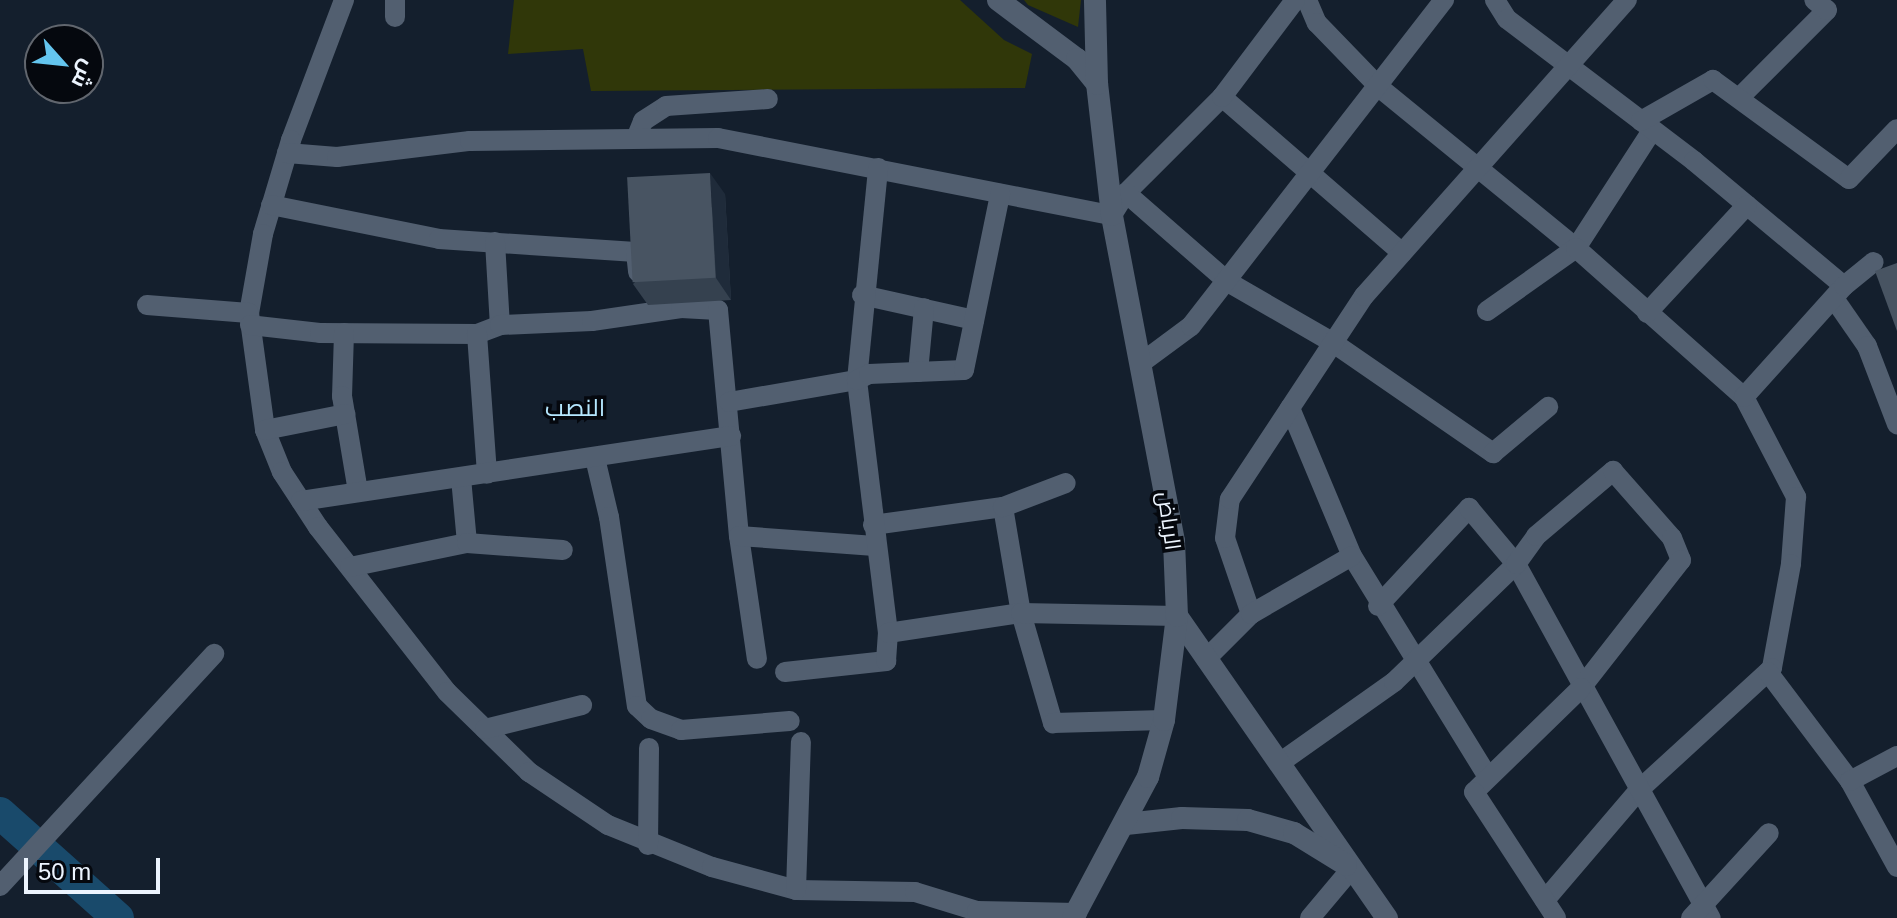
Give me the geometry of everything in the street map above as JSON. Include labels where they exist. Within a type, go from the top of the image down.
[{"type":"street","points":[[344,0],[271,205],[250,319],[265,430],[301,501],[447,692],[529,772],[648,845],[796,890],[915,892],[980,914],[1075,916]]},
{"type":"street","points":[[998,0],[1077,59],[1097,84]]},
{"type":"street","name":"الرياض","points":[[1075,916],[1148,777],[1164,720],[1177,616],[1174,541],[1112,215],[1097,84],[1095,0]]},
{"type":"street","points":[[287,153],[337,157],[470,141],[637,136],[718,138],[1112,215],[1126,193],[1222,97],[1295,0]]},
{"type":"street","points":[[1281,762],[1416,662],[1516,564],[1552,520],[1613,471],[1672,538],[1681,560],[1581,688],[1474,792],[1551,909],[1639,790],[1768,672],[1791,564],[1796,497],[1744,397],[1576,248],[1380,88],[1317,23],[1307,0]]},
{"type":"street","points":[[1141,363],[1191,326],[1228,282],[1380,88],[1444,0]]},
{"type":"street","points":[[1495,0],[1507,19],[1567,68],[1747,205],[1840,293],[1867,346],[1897,424]]},
{"type":"street","points":[[1251,614],[1225,538],[1223,517],[1230,499],[1332,342],[1402,253],[1480,170],[1627,0]]},
{"type":"street","points":[[1739,98],[1827,10],[1814,0]]},
{"type":"street","points":[[1487,311],[1576,248],[1646,126],[1713,80],[1849,179],[1897,129]]},
{"type":"street","points":[[1222,97],[1402,253]]},
{"type":"street","points":[[637,136],[643,121],[666,106],[768,99]]},
{"type":"street","points":[[785,672],[886,661],[888,633],[857,380],[862,295],[878,168]]},
{"type":"street","points":[[1126,193],[1228,282],[1332,342],[1493,453],[1548,407]]},
{"type":"street","points":[[729,402],[857,380],[869,374],[964,370],[1000,194]]},
{"type":"street","points":[[271,205],[439,239],[636,252],[644,311]]},
{"type":"street","points":[[1647,313],[1747,205]]},
{"type":"street","points":[[495,242],[500,325]]},
{"type":"street","points":[[1744,397],[1840,293],[1874,262]]},
{"type":"street","points":[[862,295],[974,320]]},
{"type":"street","points":[[147,305],[344,333],[477,334],[500,325],[592,321],[644,311],[718,310],[729,402],[739,536],[757,659]]},
{"type":"street","points":[[918,372],[924,308]]},
{"type":"street","points":[[344,333],[345,414],[358,492]]},
{"type":"street","points":[[477,334],[487,474]]},
{"type":"street","points":[[1290,408],[1352,556],[1378,606],[1488,777]]},
{"type":"street","points":[[265,430],[345,414]]},
{"type":"street","points":[[301,501],[731,436]]},
{"type":"street","points":[[595,458],[609,517],[637,706],[651,719],[681,730],[790,721]]},
{"type":"street","points":[[461,478],[467,543]]},
{"type":"street","points":[[873,525],[1003,507],[1066,483]]},
{"type":"street","points":[[1003,507],[1021,613],[1053,723],[1164,720]]},
{"type":"street","points":[[1378,606],[1469,508],[1516,564],[1639,790],[1702,914],[1769,833]]},
{"type":"street","points":[[739,536],[875,546]]},
{"type":"street","points":[[350,567],[467,543],[563,550]]},
{"type":"street","points":[[1206,659],[1251,614],[1352,556]]},
{"type":"street","points":[[888,633],[1021,613],[1177,616],[1387,918]]},
{"type":"street","points":[[0,886],[214,654]]},
{"type":"street","points":[[1768,672],[1850,781],[1897,867]]},
{"type":"street","points":[[485,729],[582,705]]},
{"type":"street","points":[[796,890],[801,742]]},
{"type":"street","points":[[648,845],[649,748]]},
{"type":"street","points":[[1850,781],[1897,756]]},
{"type":"street","points":[[1126,824],[1182,818],[1248,820],[1294,833],[1352,868]]},
{"type":"street","points":[[1310,918],[1352,868]]},
{"type":"green space","points":[[514,0],[960,0],[1004,40],[1032,54],[1025,88],[591,91],[583,49],[508,54]]},
{"type":"green space","points":[[1024,0],[1081,0],[1078,27],[1028,5]]},
{"type":"building","points":[[710,173],[715,278],[633,282],[627,177]]},
{"type":"building","points":[[1897,263],[1897,331],[1875,271]]},
{"type":"waterway","points":[[0,813],[118,918]]},
{"type":"district","name":"النصب","points":[[575,408]]}]
